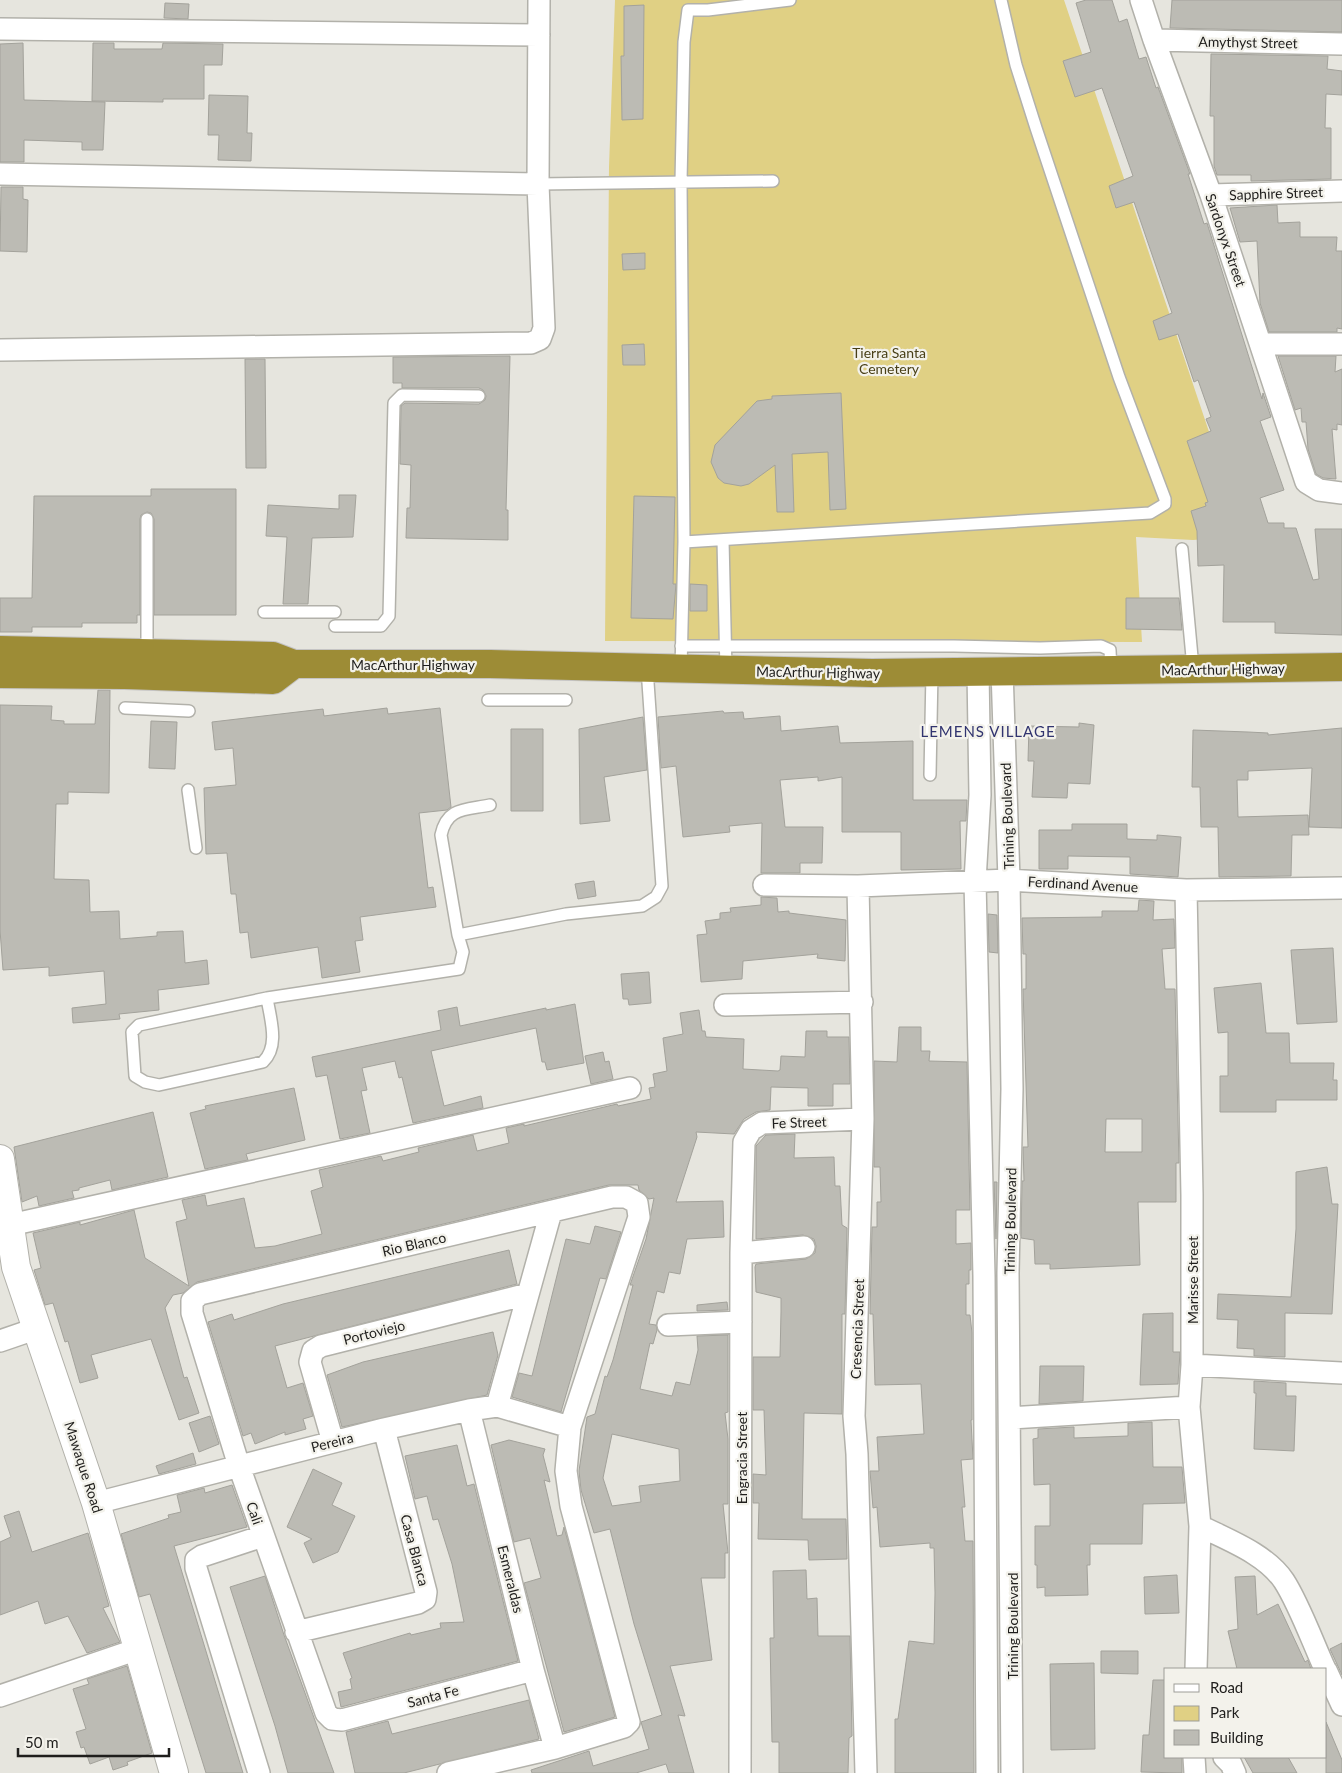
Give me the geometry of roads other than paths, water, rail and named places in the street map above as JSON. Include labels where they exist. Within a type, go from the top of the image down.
[{"type":"highway","name":"MacArthur Highway","points":[[0,650],[273,656],[294,664],[490,664],[647,668],[681,658],[726,658],[872,659],[1111,670],[1342,667]]},
{"type":"highway","points":[[0,674],[125,675],[273,680],[294,664]]},
{"type":"main road","name":"Mawaque Road","points":[[0,1159],[16,1267],[35,1329],[71,1426],[96,1503],[174,1773]]},
{"type":"street","points":[[0,350],[531,343],[540,340],[544,328],[538,184],[539,0]]},
{"type":"street","name":"Sardonyx Street","points":[[1141,0],[1211,195],[1306,482],[1319,490],[1342,493]]},
{"type":"street","points":[[0,29],[538,35]]},
{"type":"street","name":"Amythyst Street","points":[[1154,40],[1342,44]]},
{"type":"street","points":[[0,174],[538,184]]},
{"type":"street","name":"Sapphire Street","points":[[1211,195],[1342,191]]},
{"type":"street","points":[[1261,344],[1342,344]]},
{"type":"street","name":"Trining Boulevard","points":[[968,662],[1010,880],[1012,1089],[1008,1273],[1012,1773]]},
{"type":"street","name":"Trining Boulevard","points":[[968,662],[980,794],[974,881],[981,1090],[984,1276],[987,1773]]},
{"type":"street","name":"Ferdinand Avenue","points":[[764,885],[858,886],[1010,880],[1186,890],[1342,888]]},
{"type":"street","name":"Cresencia Street","points":[[858,886],[862,1002],[863,1119],[854,1416],[857,1454],[866,1773]]},
{"type":"street","name":"Marisse Street","points":[[1186,890],[1192,1195],[1192,1365],[1189,1407],[1200,1526],[1196,1668]]},
{"type":"street","points":[[725,1005],[862,1002]]},
{"type":"street","points":[[10,1225],[630,1088]]},
{"type":"street","points":[[981,1090],[1012,1089]]},
{"type":"street","name":"Fe Street","points":[[744,1142],[751,1130],[762,1123],[863,1119]]},
{"type":"street","name":"Engracia Street","points":[[740,1773],[741,1253],[744,1142]]},
{"type":"street","name":"Rio Blanco","points":[[192,1301],[200,1294],[612,1197],[626,1198],[637,1203],[638,1217],[570,1428]]},
{"type":"street","points":[[497,1406],[551,1212]]},
{"type":"street","points":[[741,1253],[804,1247]]},
{"type":"street","points":[[984,1276],[1008,1273]]},
{"type":"street","name":"Portoviejo","points":[[333,1442],[310,1362],[313,1351],[321,1346],[528,1294]]},
{"type":"street","name":"Cali","points":[[192,1301],[192,1313],[239,1466],[296,1632],[326,1713],[332,1719]]},
{"type":"street","points":[[668,1325],[741,1322]]},
{"type":"street","points":[[0,1341],[35,1329]]},
{"type":"street","points":[[1192,1365],[1342,1373]]},
{"type":"street","name":"Pereira","points":[[96,1503],[384,1429],[469,1410],[497,1406],[570,1428]]},
{"type":"street","points":[[985,1438],[1010,1428],[1189,1407]]},
{"type":"street","name":"Esmeraldas","points":[[469,1410],[533,1670],[555,1748]]},
{"type":"street","points":[[448,1773],[555,1748],[624,1727],[629,1722],[571,1506],[566,1470],[570,1428]]},
{"type":"street","name":"Casa Blanca","points":[[296,1632],[418,1603],[425,1599],[426,1592],[384,1429]]},
{"type":"street","points":[[1200,1526],[1242,1546],[1269,1565],[1284,1580],[1325,1668]]},
{"type":"street","points":[[259,1773],[196,1568],[196,1560],[202,1556],[263,1536]]},
{"type":"street","points":[[0,1696],[138,1650]]},
{"type":"street","name":"Santa Fe","points":[[332,1719],[342,1720],[533,1670]]},
{"type":"street","points":[[1327,1672],[1342,1704]]},
{"type":"street","points":[[1194,1758],[1195,1773]]},
{"type":"street","points":[[1225,1758],[1236,1773]]},
{"type":"lane","points":[[681,658],[684,542],[681,181],[684,42],[688,5],[708,10],[790,0]]},
{"type":"lane","points":[[684,542],[1150,513],[1162,508],[1165,499],[1119,377],[1036,128],[1016,65],[1001,0]]},
{"type":"lane","points":[[538,184],[773,181]]},
{"type":"lane","points":[[335,626],[381,626],[389,616],[394,402],[402,396],[479,396]]},
{"type":"lane","points":[[147,519],[147,653]]},
{"type":"lane","points":[[723,540],[726,658]]},
{"type":"lane","points":[[1182,550],[1194,670]]},
{"type":"lane","points":[[264,612],[335,612]]},
{"type":"lane","points":[[930,775],[968,662]]},
{"type":"lane","points":[[458,935],[566,914],[642,906],[656,897],[662,886],[647,668]]},
{"type":"lane","points":[[488,700],[566,700]]},
{"type":"lane","points":[[125,708],[189,711]]},
{"type":"lane","points":[[188,790],[196,848]]},
{"type":"lane","points":[[267,998],[272,1048],[269,1056],[263,1062],[158,1085],[145,1082],[135,1076],[132,1032],[139,1025],[267,998],[459,969],[463,952],[458,935],[441,835],[444,822],[452,813],[490,805]]},
{"type":"district","name":"LEMENS VILLAGE","points":[[988,731]]},
{"type":"park label","name":"Tierra Santa Cemetery","points":[[889,360]]}]
